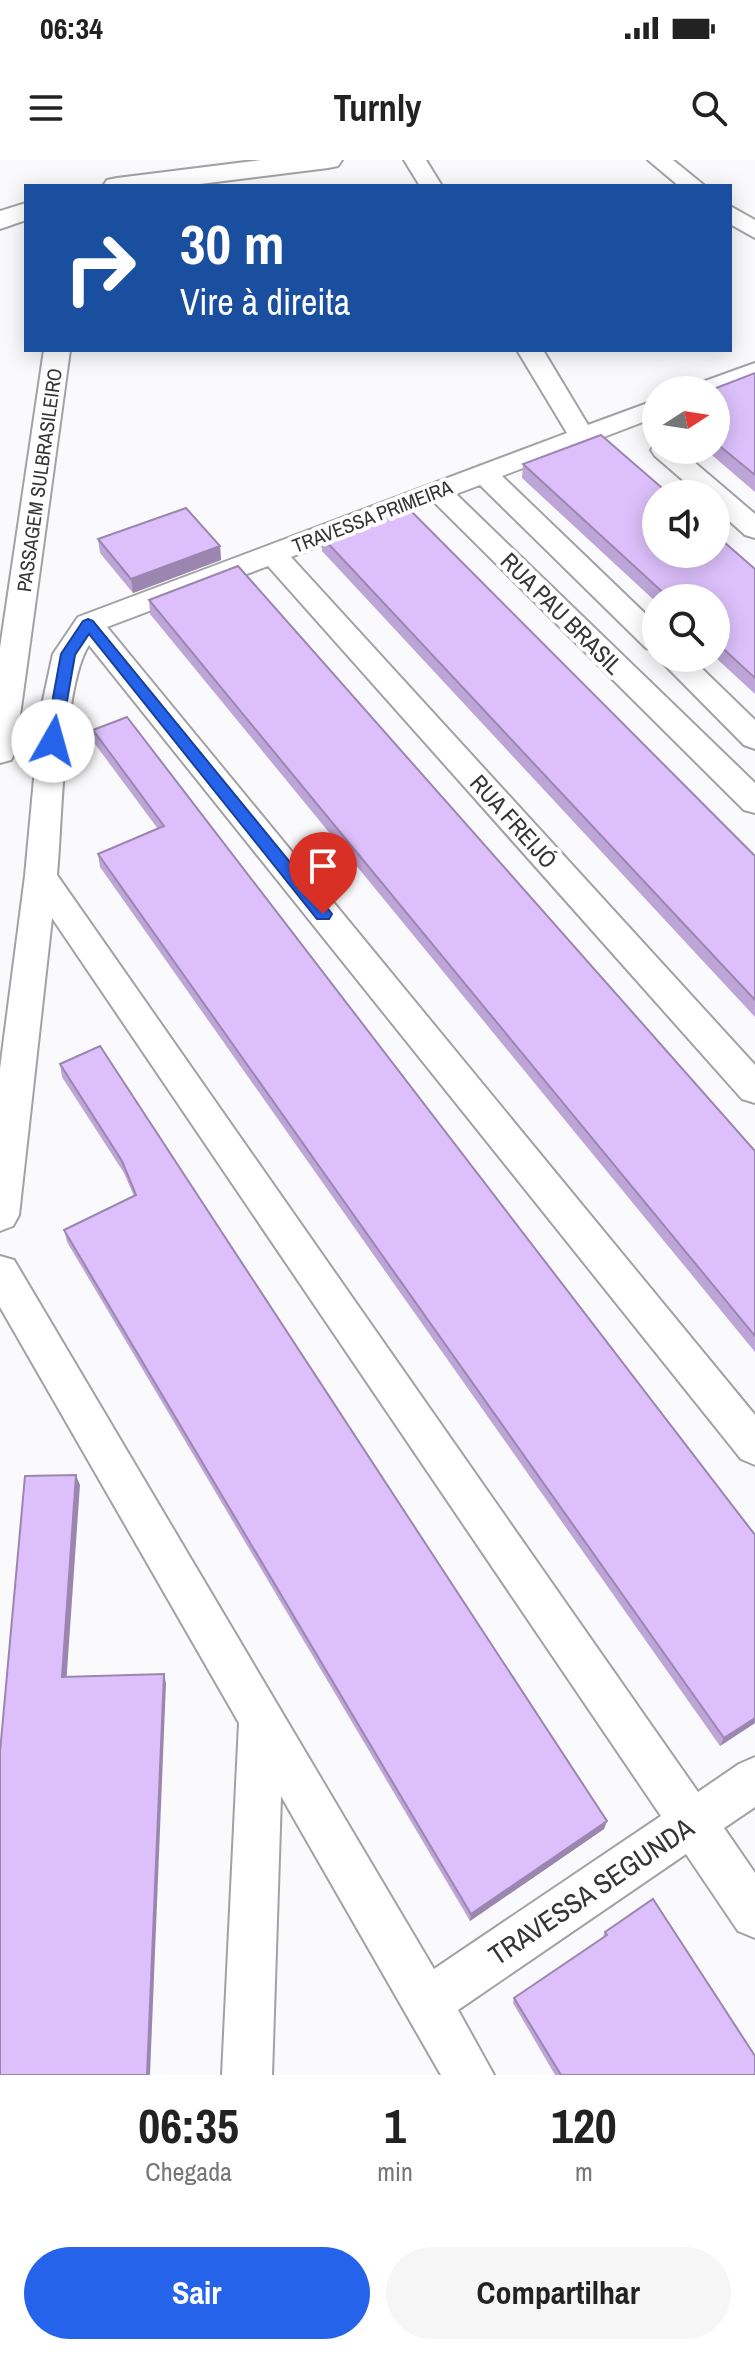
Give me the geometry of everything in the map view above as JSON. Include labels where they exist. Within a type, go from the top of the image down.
[{"type":"street","points":[[133,184],[328,160]]},
{"type":"street","points":[[415,160],[430,184]]},
{"type":"street","points":[[659,160],[691,184]]},
{"type":"street","points":[[0,220],[24,212]]},
{"type":"street","points":[[732,214],[755,231]]},
{"type":"street","name":"PASSAGEM SULBRASILEIRO","points":[[0,752],[57,352]]},
{"type":"street","points":[[531,352],[582,436]]},
{"type":"street","points":[[730,380],[755,371]]},
{"type":"street","name":"TRAVESSA PRIMEIRA","points":[[88,624],[642,414]]},
{"type":"street","points":[[628,419],[642,431]]},
{"type":"street","points":[[680,464],[699,480]]},
{"type":"street","name":"RUA PAU BRASIL","points":[[483,473],[642,627]]},
{"type":"street","name":"RUA PAU BRASIL","points":[[438,491],[755,802]]},
{"type":"street","points":[[730,507],[755,529]]},
{"type":"street","name":"RUA FREIJÓ","points":[[273,554],[755,1089]]},
{"type":"street","points":[[0,1215],[41,876],[55,714],[68,654],[88,624],[755,1446]]},
{"type":"street","points":[[687,672],[755,738]]},
{"type":"street","points":[[41,876],[755,1914]]},
{"type":"street","points":[[0,1272],[261,1724],[469,2075]]},
{"type":"street","points":[[247,2075],[261,1724]]},
{"type":"street","name":"TRAVESSA SEGUNDA","points":[[427,2002],[755,1780]]},
{"type":"building","points":[[755,373],[755,475],[730,454],[730,383]]},
{"type":"building","points":[[601,435],[653,480],[642,480],[642,568],[730,568],[730,547],[755,569],[755,678],[730,655],[730,584],[654,584],[523,464]]},
{"type":"building","points":[[406,506],[755,856],[755,1000],[322,537]]},
{"type":"building","points":[[186,508],[220,546],[131,579],[98,539]]},
{"type":"building","points":[[238,566],[755,1151],[755,1336],[149,600]]},
{"type":"building","points":[[127,717],[755,1535],[755,1718],[724,1738],[98,854],[164,826],[93,730]]},
{"type":"building","points":[[100,1046],[607,1821],[471,1914],[64,1230],[136,1195],[122,1161],[60,1064]]},
{"type":"building","points":[[76,1475],[62,1677],[164,1674],[147,2075],[0,2075],[0,1752],[25,1476]]},
{"type":"building","points":[[653,1899],[755,2056],[755,2075],[561,2075],[514,1998],[607,1935],[605,1932]]},
{"type":"route","points":[[53,741],[55,714],[68,654],[88,624],[323,914]]}]
